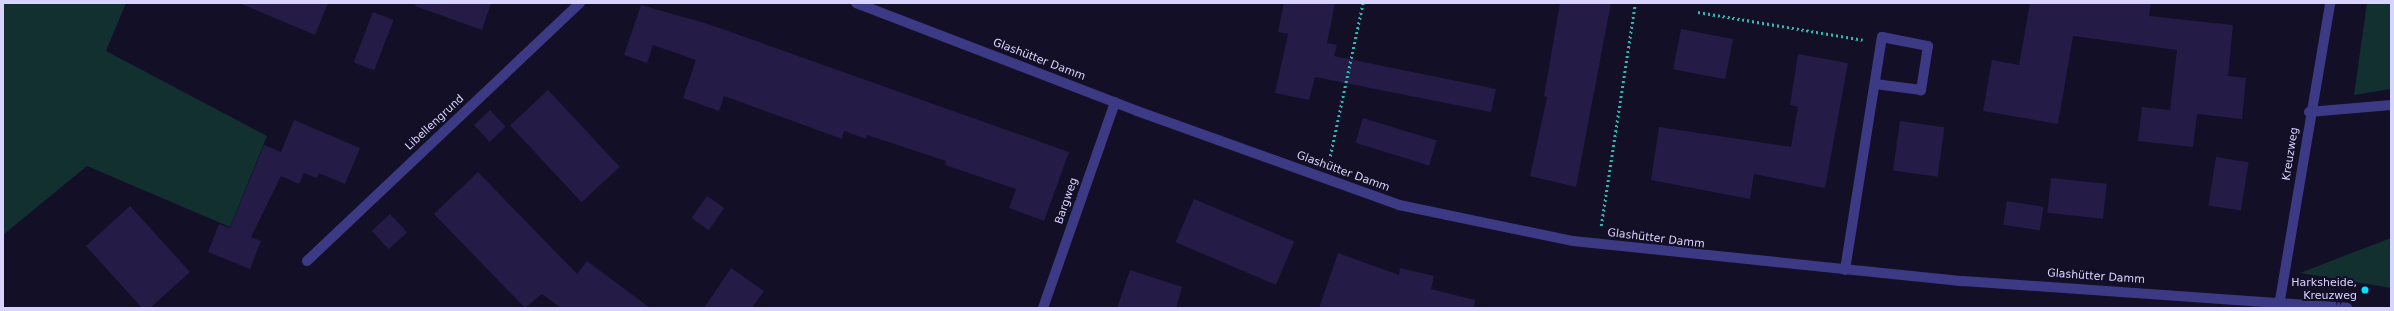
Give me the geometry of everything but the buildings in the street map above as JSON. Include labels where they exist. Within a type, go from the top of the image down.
[{"type":"street","name":"Libellengrund","points":[[307,261],[580,3]]},
{"type":"street","name":"Glashütter Damm","points":[[856,3],[1115,102],[1399,205],[1598,244],[1845,270],[2277,304],[2346,308]]},
{"type":"street","name":"Kreuzweg","points":[[2277,304],[2309,112],[2330,3]]},
{"type":"street","points":[[1845,270],[1882,37],[1928,46],[1921,90],[1875,84]]},
{"type":"street","name":"Bargweg","points":[[1043,308],[1115,102]]},
{"type":"street","points":[[2309,112],[2391,105]]},
{"type":"path","points":[[1325,178],[1363,3]]},
{"type":"path","points":[[1598,244],[1635,3]]},
{"type":"path","points":[[1698,12],[1882,43]]},
{"type":"green space","points":[[3,3],[126,3],[106,51],[267,136],[230,227],[87,166],[3,235]]},
{"type":"green space","points":[[2367,3],[2391,3],[2391,89],[2354,95]]},
{"type":"green space","points":[[2391,238],[2391,288],[2300,273],[2336,259]]},
{"type":"place","name":"Harksheide, Kreuzweg","points":[[2365,290]]}]
